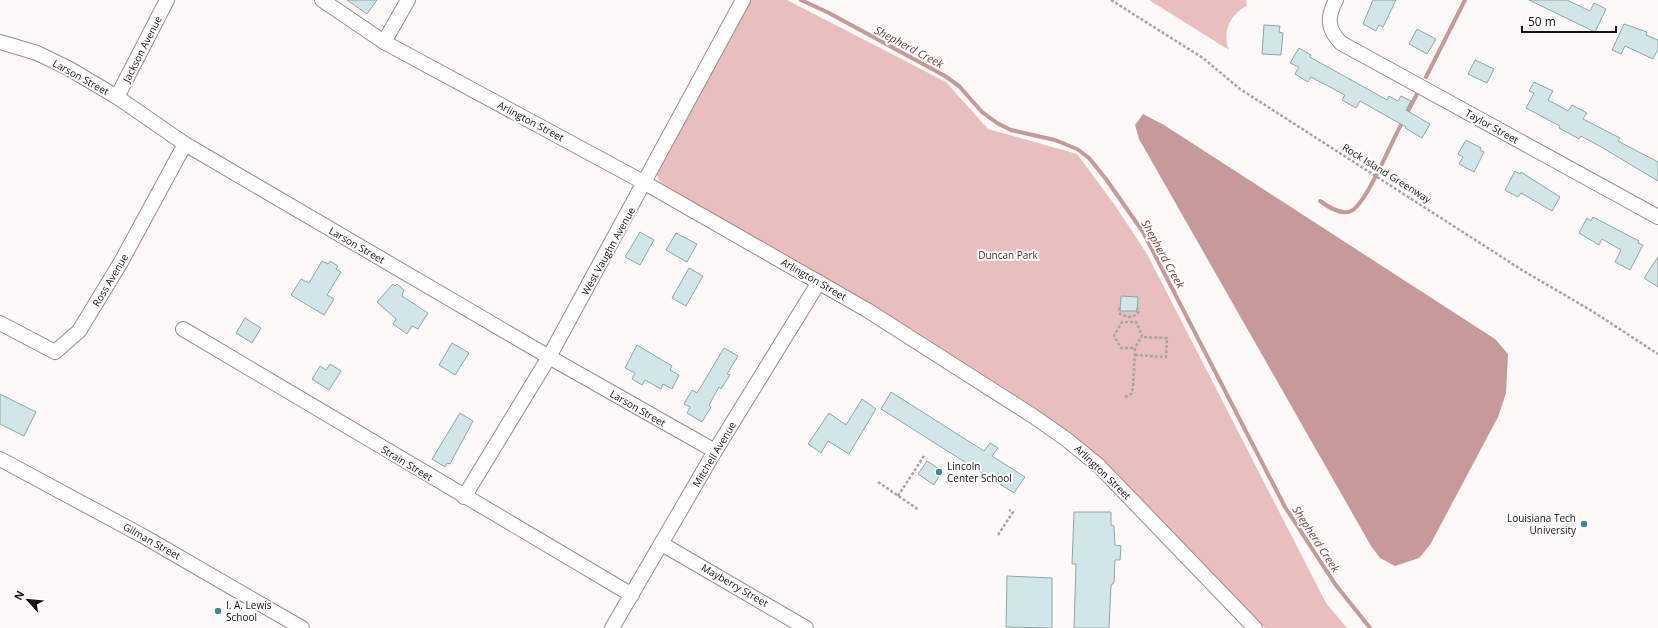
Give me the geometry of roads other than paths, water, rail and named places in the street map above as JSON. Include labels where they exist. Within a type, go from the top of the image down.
[{"type":"street","name":"Jackson Avenue","points":[[117,97],[167,0]]},
{"type":"street","name":"Arlington Street","points":[[322,0],[384,42],[645,183],[819,282],[916,340],[1033,416],[1085,453],[1255,628]]},
{"type":"street","points":[[384,42],[408,0]]},
{"type":"street","name":"West Vaughn Avenue","points":[[464,497],[549,357],[645,183],[743,0]]},
{"type":"street","name":"Taylor Street","points":[[1336,0],[1330,12],[1330,29],[1341,43],[1658,217]]},
{"type":"street","name":"Larson Street","points":[[0,42],[37,54],[68,68],[117,97],[185,144],[549,357],[715,452]]},
{"type":"street","name":"Ross Avenue","points":[[0,323],[56,352],[79,330],[121,262],[185,144]]},
{"type":"street","name":"Mitchell Avenue","points":[[612,628],[715,452],[819,282]]},
{"type":"street","name":"Strain Street","points":[[183,329],[464,497],[632,594]]},
{"type":"street","name":"Gilman Street","points":[[0,459],[143,536],[302,628]]},
{"type":"street","name":"Mayberry Street","points":[[662,544],[806,628]]},
{"type":"waterway","name":"Shepherd Creek","points":[[801,0],[829,13],[945,76],[959,86],[982,112],[997,123],[1011,130],[1055,140],[1077,149],[1089,158],[1106,179],[1143,232],[1285,507],[1335,584],[1370,628]]},
{"type":"waterway","points":[[1426,77],[1465,0]]},
{"type":"waterway","points":[[1406,115],[1417,94]]},
{"type":"waterway","points":[[1320,201],[1334,210],[1343,212],[1351,211],[1357,206],[1364,197],[1379,170],[1403,121]]},
{"type":"place","name":"Lincoln Center School","points":[[939,472]]},
{"type":"place","name":"Louisiana Tech University","points":[[1584,524]]},
{"type":"place","name":"I. A. Lewis School","points":[[218,611]]},
{"type":"park label","name":"Duncan Park","points":[[1008,255]]}]
